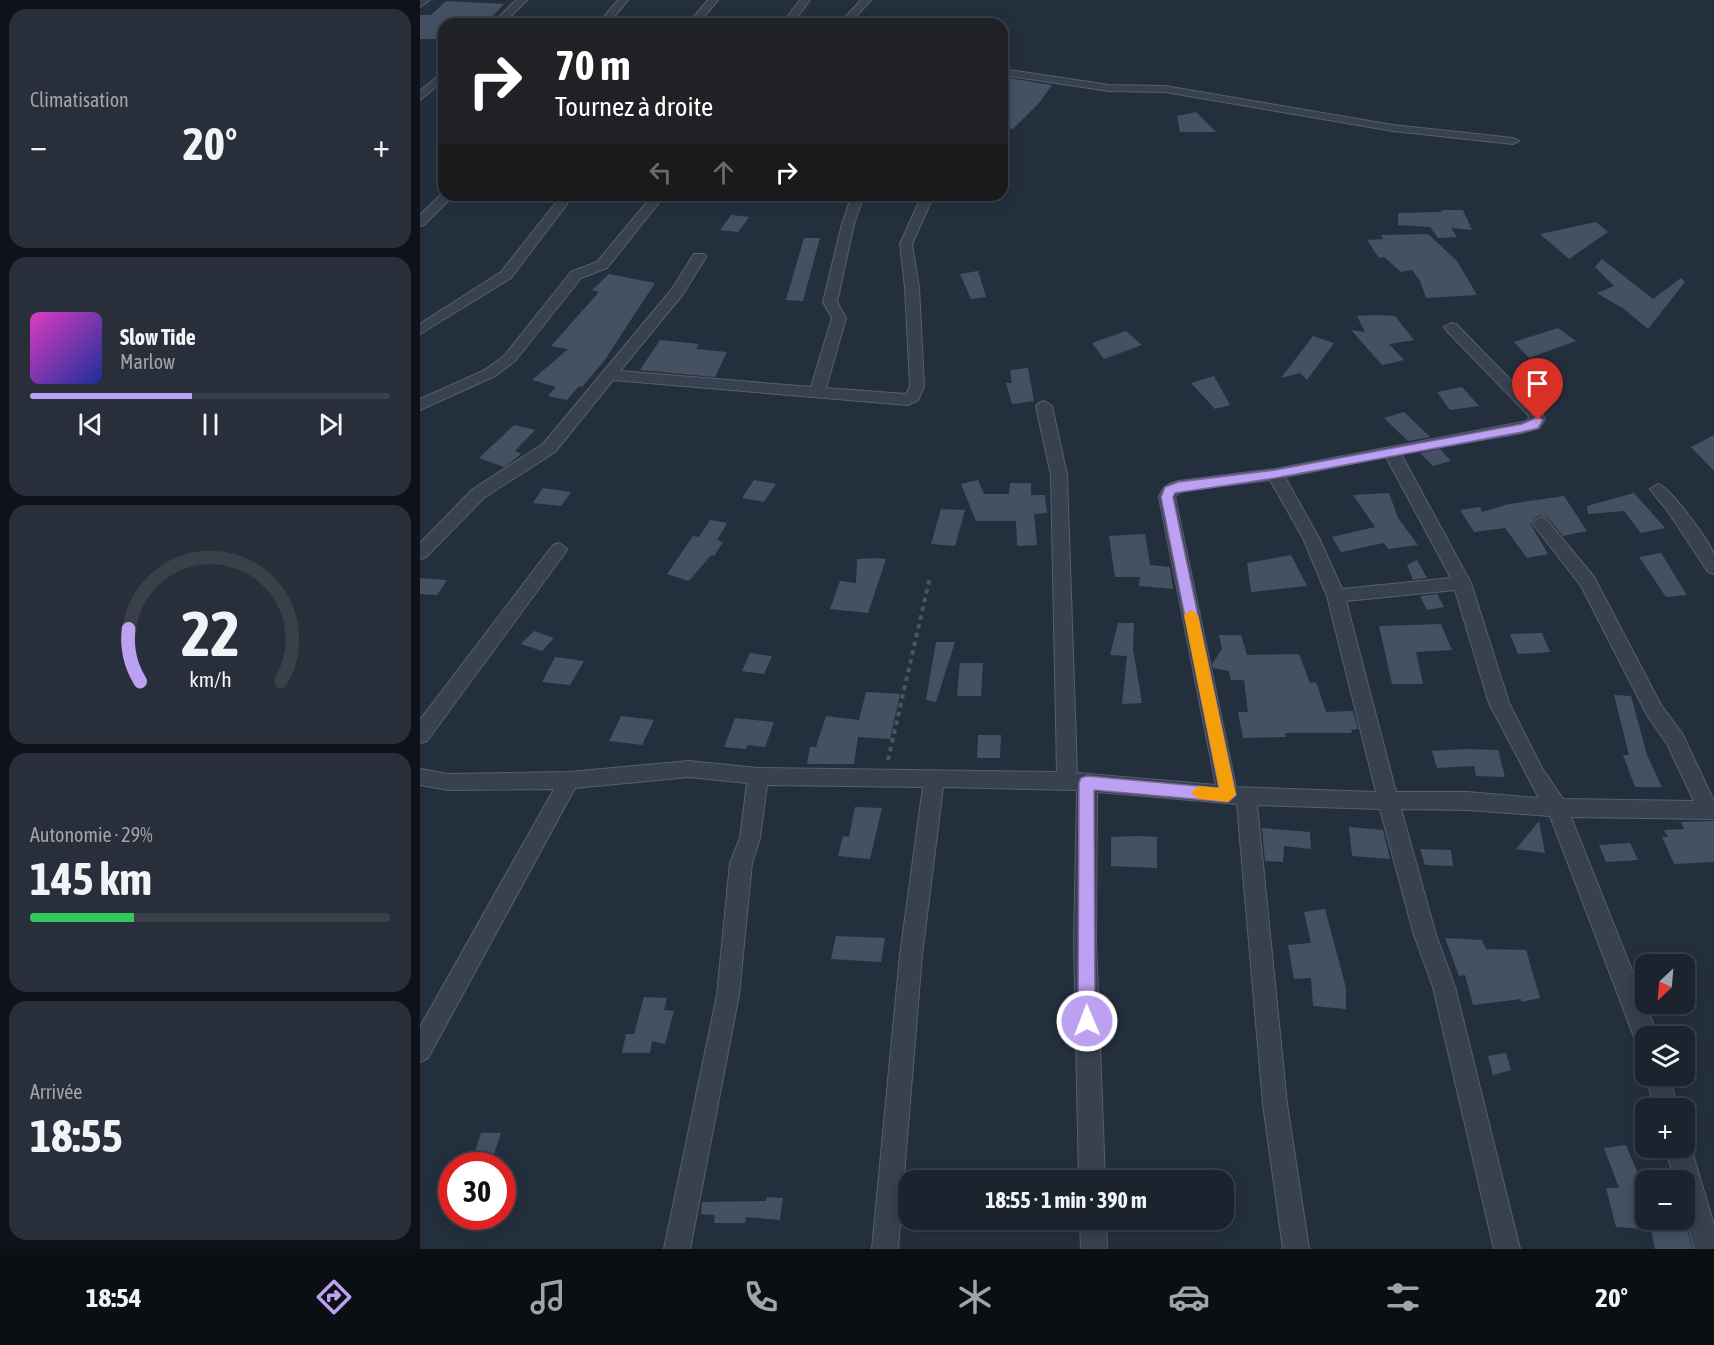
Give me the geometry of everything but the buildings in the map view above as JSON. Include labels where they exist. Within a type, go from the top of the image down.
[{"type":"street","points":[[420,4],[425,0]]},
{"type":"street","points":[[503,18],[522,0]]},
{"type":"street","points":[[608,18],[623,0]]},
{"type":"street","points":[[698,18],[713,0]]},
{"type":"street","points":[[792,18],[805,0]]},
{"type":"street","points":[[850,18],[866,0]]},
{"type":"street","points":[[1008,73],[1109,88],[1165,89],[1393,128],[1513,141]]},
{"type":"street","points":[[420,97],[438,80]]},
{"type":"street","points":[[420,222],[442,201]]},
{"type":"street","points":[[420,330],[506,275],[563,201]]},
{"type":"street","points":[[420,405],[490,373],[510,358],[576,275],[607,261],[654,201]]},
{"type":"street","points":[[817,393],[832,338],[838,325],[839,318],[830,302],[848,224],[856,201]]},
{"type":"street","points":[[608,375],[903,400],[913,397],[917,386],[913,299],[906,244],[925,201]]},
{"type":"street","points":[[420,553],[478,493],[549,448],[678,291],[699,257]]},
{"type":"street","points":[[1296,1249],[1275,1104],[1237,796],[1167,497],[1170,490],[1178,486],[1275,474],[1534,425],[1538,420],[1537,415],[1451,327]]},
{"type":"street","points":[[420,388],[441,395]]},
{"type":"street","points":[[1044,406],[1059,475],[1085,940],[1092,1170]]},
{"type":"street","points":[[1390,451],[1462,583],[1499,703],[1535,774],[1557,808],[1642,1026]]},
{"type":"street","points":[[1275,474],[1311,538],[1336,596],[1425,935],[1444,987],[1507,1249]]},
{"type":"street","points":[[1658,489],[1675,509],[1714,568]]},
{"type":"street","points":[[420,777],[448,782],[569,780],[689,770],[758,776],[1077,782],[1237,796],[1467,801],[1557,808],[1711,810],[1675,739],[1654,710],[1588,582],[1540,523]]},
{"type":"street","points":[[420,735],[559,549]]},
{"type":"street","points":[[1336,596],[1462,583]]},
{"type":"street","points":[[677,1249],[728,995],[737,923],[741,863],[750,838],[758,776]]},
{"type":"street","points":[[885,1249],[911,955],[934,779]]},
{"type":"street","points":[[420,1050],[569,780]]},
{"type":"street","points":[[1681,1158],[1708,1249]]},
{"type":"street","points":[[1093,1230],[1094,1249]]},
{"type":"path","points":[[885,778],[930,577]]},
{"type":"slow traffic","points":[[1191,615],[1228,795],[1199,793]]},
{"type":"route","points":[[1087,1021],[1085,940],[1087,783],[1228,795],[1167,497],[1170,490],[1178,486],[1275,474],[1522,428],[1534,425],[1538,420]]}]
